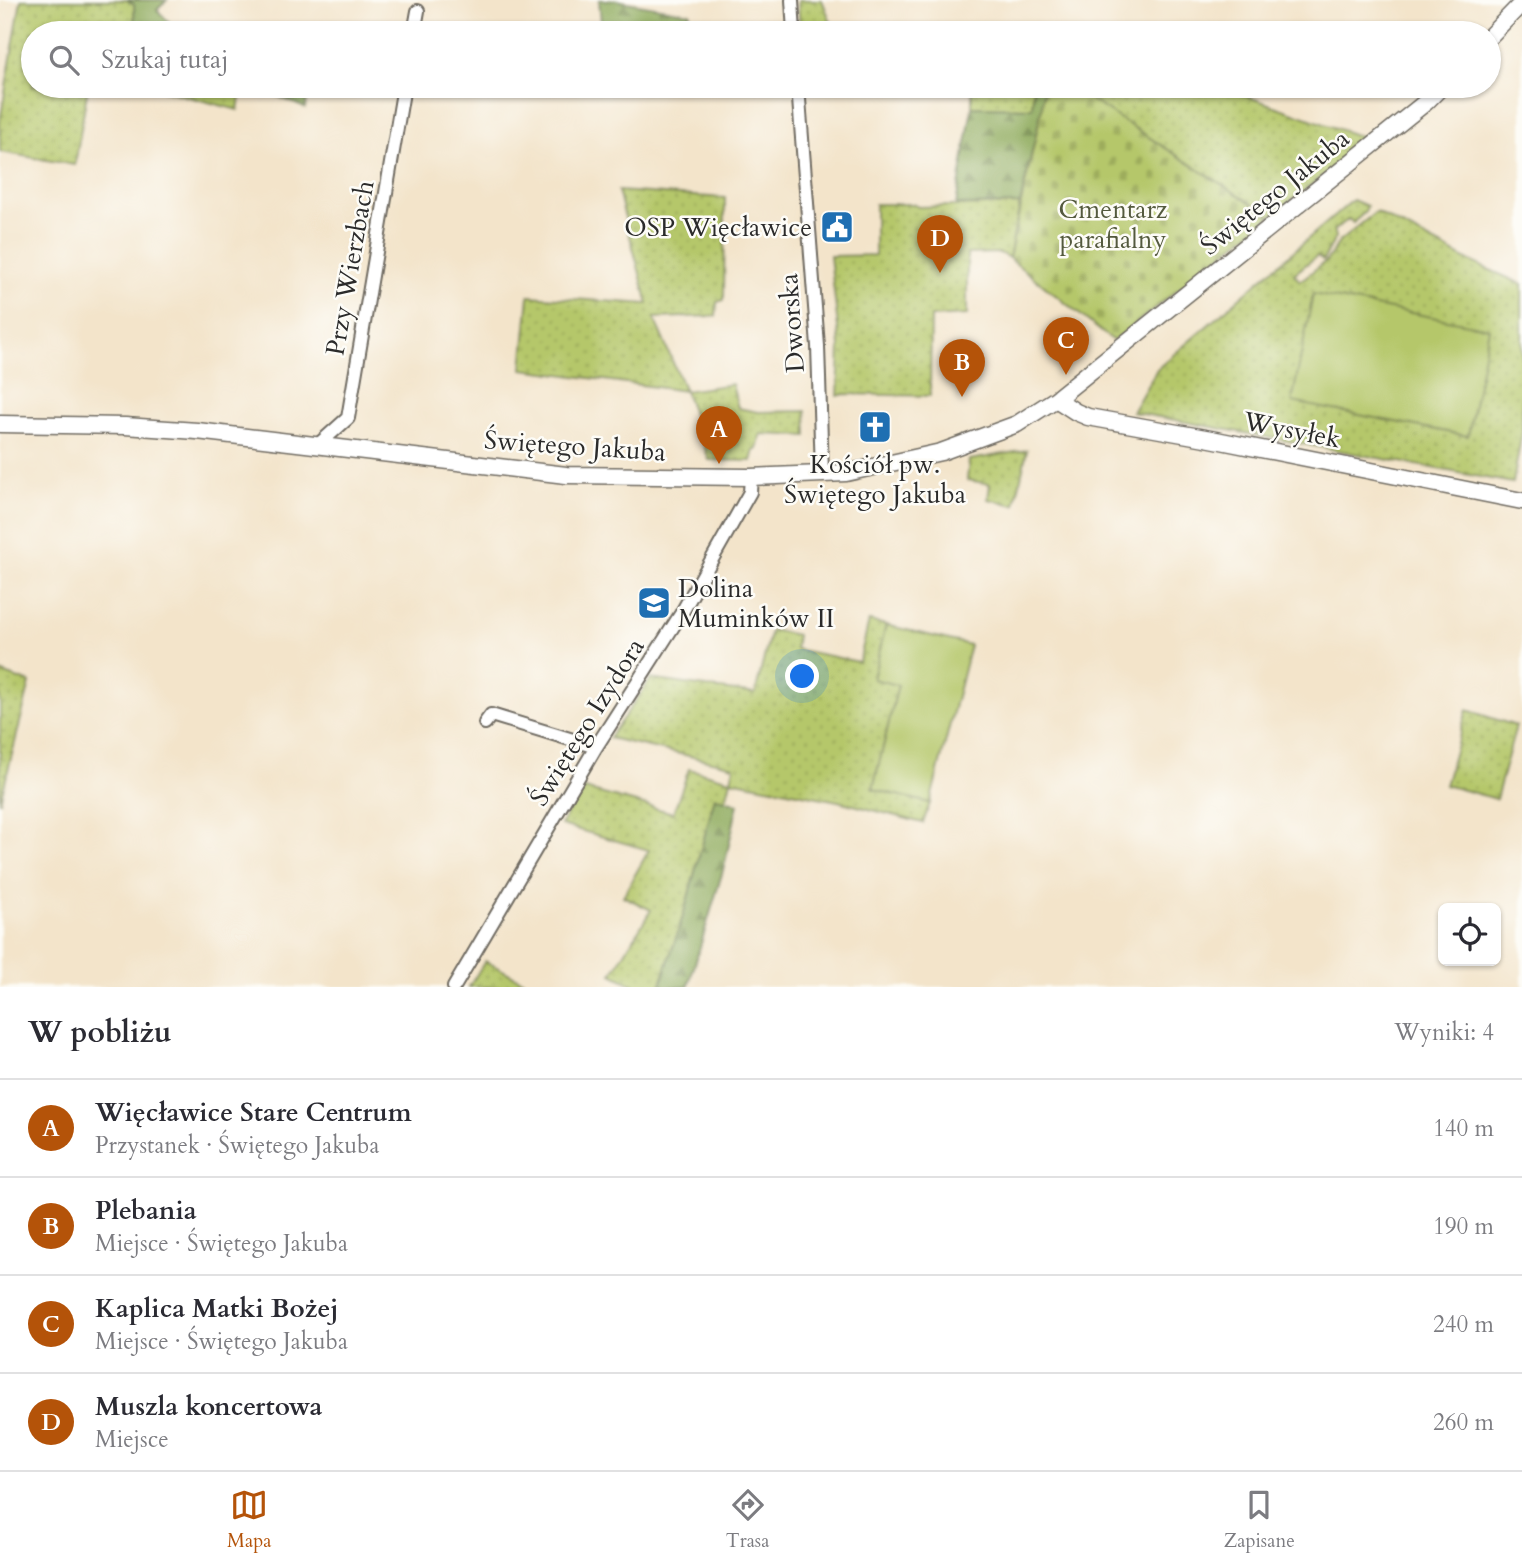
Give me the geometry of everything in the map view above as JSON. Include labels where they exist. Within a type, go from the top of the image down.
[{"type":"street","points":[[792,0],[793,21]]},
{"type":"street","points":[[1501,25],[1522,3]]},
{"type":"street","points":[[416,21],[418,11]]},
{"type":"street","name":"Przy Wierzbach","points":[[318,445],[348,418],[402,98]]},
{"type":"street","name":"Dworska","points":[[799,98],[818,346],[822,473]]},
{"type":"street","name":"Świętego Jakuba","points":[[0,424],[161,428],[566,475],[751,477],[846,473],[941,452],[1017,424],[1056,399],[1430,98]]},
{"type":"street","name":"Wysyłek","points":[[1056,399],[1088,417],[1522,501]]},
{"type":"street","name":"Świętego Izydora","points":[[454,987],[596,747],[681,614],[750,492],[751,477]]},
{"type":"street","points":[[485,723],[491,715],[596,747]]},
{"type":"green space","points":[[21,0],[127,0],[134,4],[135,21],[21,21],[21,98],[86,98],[75,165],[0,152],[0,121]]},
{"type":"green space","points":[[127,0],[167,0],[157,10],[168,21],[135,21],[134,4]]},
{"type":"green space","points":[[599,0],[615,0],[690,13],[689,21],[601,21]]},
{"type":"green space","points":[[798,0],[822,0],[831,21],[799,21]]},
{"type":"green space","points":[[193,98],[240,98],[238,110]]},
{"type":"green space","points":[[282,98],[307,98],[305,108]]},
{"type":"green space","points":[[972,98],[1033,98],[1032,108],[972,107]]},
{"type":"green space","points":[[1033,98],[1043,98],[1020,204],[956,205],[972,107],[1032,108]]},
{"type":"green space","name":"Cmentarz parafialny","points":[[1043,98],[1088,98],[1271,216],[1113,341],[1009,258]]},
{"type":"green space","points":[[1088,98],[1252,98],[1370,140],[1271,216]]},
{"type":"green space","points":[[618,191],[725,198],[724,300],[717,302],[716,316],[654,318],[685,391],[522,369],[529,296],[648,304]]},
{"type":"green space","points":[[1353,200],[1367,206],[1365,212],[1353,223],[1349,219],[1333,231],[1336,237],[1323,260],[1317,256],[1294,274],[1300,281],[1326,261],[1340,241],[1376,212],[1467,260],[1522,284],[1522,432],[1513,483],[1132,412],[1157,369]]},
{"type":"green space","points":[[875,204],[914,204],[918,207],[1020,204],[1009,258],[1000,253],[967,254],[967,315],[931,317],[930,396],[838,396],[840,346],[830,256],[875,255]]},
{"type":"green space","points":[[1313,294],[1489,328],[1468,436],[1292,402]]},
{"type":"green space","points":[[732,384],[738,408],[758,412],[806,411],[807,436],[761,434],[751,461],[709,460],[685,391]]},
{"type":"green space","points":[[1027,450],[1015,505],[988,499],[990,484],[967,480],[969,460]]},
{"type":"green space","points":[[869,621],[886,625],[873,678],[898,685],[873,789],[930,803],[923,823],[838,801],[731,780],[734,766],[609,738],[651,679],[755,694],[771,630],[797,635],[795,649],[859,662]]},
{"type":"green space","points":[[886,625],[970,645],[930,803],[873,789],[898,685],[873,679]]},
{"type":"green space","points":[[0,672],[30,683],[0,802]]},
{"type":"green space","points":[[1467,710],[1516,726],[1496,799],[1445,785]]},
{"type":"green space","points":[[689,769],[731,780],[726,800],[715,797],[684,913],[660,987],[637,987],[612,974],[651,910],[623,896],[649,850],[561,825],[581,788],[673,813]]},
{"type":"green space","points":[[715,797],[738,804],[724,867],[688,987],[660,987],[684,913]]},
{"type":"green space","points":[[485,961],[535,987],[469,987]]},
{"type":"place","name":"OSP Więcławice","points":[[837,227]]},
{"type":"place","name":"Muszla koncertowa","points":[[940,273]]},
{"type":"place","name":"Kaplica Matki Bożej","points":[[1066,375]]},
{"type":"place","name":"Plebania","points":[[962,397]]},
{"type":"place","name":"Kościół pw. Świętego Jakuba","points":[[875,427]]},
{"type":"place","name":"Więcławice Stare Centrum","points":[[719,464]]},
{"type":"place","name":"Dolina Muminków II","points":[[654,603]]}]
